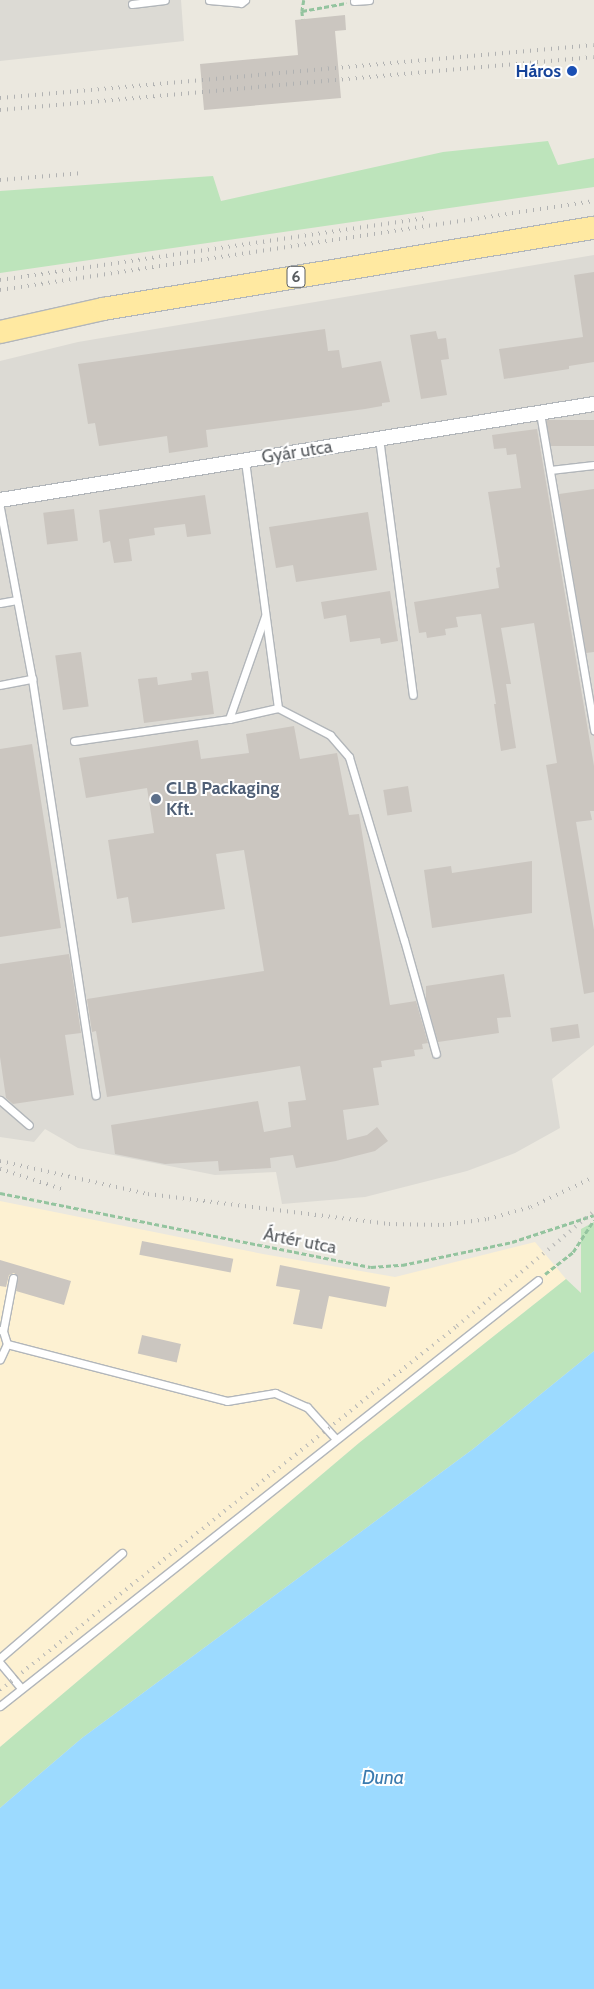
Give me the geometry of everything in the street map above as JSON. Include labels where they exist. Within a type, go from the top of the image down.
[{"type":"main road","name":"6","points":[[0,332],[103,309],[594,228]]},
{"type":"street","name":"Gyár utca","points":[[0,500],[594,404]]},
{"type":"lane","points":[[132,4],[165,0]]},
{"type":"lane","points":[[209,0],[241,3],[245,0]]},
{"type":"lane","points":[[354,1],[369,0]]},
{"type":"lane","points":[[540,413],[594,730]]},
{"type":"lane","points":[[379,438],[414,695]]},
{"type":"lane","points":[[245,460],[278,708]]},
{"type":"lane","points":[[550,470],[594,464]]},
{"type":"lane","points":[[0,508],[32,679],[96,1095]]},
{"type":"lane","points":[[0,603],[17,600]]},
{"type":"lane","points":[[230,718],[266,613]]},
{"type":"lane","points":[[0,684],[32,679]]},
{"type":"lane","points":[[74,741],[230,718],[278,708],[330,735],[348,757],[404,940],[436,1054]]},
{"type":"lane","points":[[0,1100],[29,1125]]},
{"type":"lane","points":[[13,1278],[1,1330],[8,1344],[227,1401],[274,1393],[307,1407],[335,1438]]},
{"type":"lane","points":[[0,1706],[335,1438],[538,1280]]},
{"type":"lane","points":[[0,1359],[8,1344]]},
{"type":"lane","points":[[0,1658],[122,1553]]},
{"type":"lane","points":[[0,1662],[21,1688]]},
{"type":"path","points":[[303,19],[304,0]]},
{"type":"path","points":[[302,11],[354,1]]},
{"type":"path","name":"Ártér utca","points":[[0,1193],[371,1267],[402,1265],[512,1242],[594,1215]]},
{"type":"path","points":[[538,1280],[572,1252],[594,1220]]},
{"type":"shaded area","points":[[0,0],[181,0],[184,41],[0,61]]},
{"type":"shaded area","points":[[594,255],[594,1045],[552,1079],[560,1128],[515,1153],[467,1171],[365,1197],[282,1204],[276,1172],[215,1175],[78,1148],[45,1129],[34,1142],[0,1137],[0,361],[78,342]]},
{"type":"shaded area","points":[[0,1201],[263,1254],[395,1277],[535,1242],[566,1279],[359,1443],[0,1747]]},
{"type":"green space","points":[[548,141],[558,165],[594,158],[594,187],[0,273],[0,191],[213,176],[221,201],[443,152]]},
{"type":"green space","points":[[594,1222],[594,1351],[473,1449],[82,1738],[0,1808],[0,1747],[359,1443],[566,1279],[581,1293],[581,1229]]},
{"type":"water","name":"Duna","points":[[594,1351],[594,1989],[0,1989],[0,1808],[82,1738],[473,1449]]},
{"type":"building","points":[[345,15],[346,30],[335,31],[341,98],[204,110],[200,64],[298,55],[295,20]]},
{"type":"building","points":[[594,272],[594,362],[569,366],[569,369],[504,379],[499,349],[583,337],[574,275]]},
{"type":"building","points":[[325,329],[328,351],[339,350],[342,368],[381,361],[390,402],[382,403],[382,406],[365,409],[206,430],[208,447],[169,453],[167,436],[99,446],[95,423],[88,424],[78,364]]},
{"type":"building","points":[[436,331],[438,339],[446,338],[449,359],[441,360],[447,395],[421,399],[410,335]]},
{"type":"building","points":[[547,420],[594,420],[594,446],[547,446]]},
{"type":"building","points":[[537,429],[594,766],[594,811],[590,811],[592,820],[576,822],[594,930],[594,992],[584,994],[546,765],[557,763],[534,623],[501,628],[511,684],[506,684],[516,748],[501,751],[494,704],[496,704],[481,614],[456,617],[458,627],[445,629],[446,635],[427,638],[426,632],[419,633],[414,602],[499,588],[496,568],[500,567],[488,492],[521,488],[516,454],[507,455],[506,448],[494,449],[492,435]]},
{"type":"building","points":[[594,489],[594,652],[586,653],[559,494]]},
{"type":"building","points":[[205,495],[211,534],[187,537],[185,524],[154,528],[155,535],[129,539],[132,561],[114,563],[110,541],[103,543],[99,510]]},
{"type":"building","points":[[74,509],[78,541],[47,545],[43,513]]},
{"type":"building","points":[[368,512],[377,570],[296,582],[293,565],[276,568],[269,527]]},
{"type":"building","points":[[390,591],[398,641],[381,644],[380,638],[350,642],[346,615],[324,619],[321,602]]},
{"type":"building","points":[[81,652],[89,706],[63,710],[55,656]]},
{"type":"building","points":[[208,671],[214,714],[144,723],[138,679],[157,677],[158,685],[192,680],[191,673]]},
{"type":"building","points":[[294,726],[300,759],[337,753],[349,815],[359,814],[390,1005],[416,1001],[428,1043],[422,1044],[423,1049],[414,1050],[415,1056],[381,1061],[382,1067],[373,1068],[379,1105],[343,1110],[347,1140],[367,1135],[377,1127],[388,1141],[375,1151],[336,1161],[296,1168],[293,1155],[270,1158],[271,1168],[219,1171],[218,1161],[165,1164],[115,1154],[111,1125],[258,1101],[264,1132],[291,1127],[288,1102],[306,1100],[300,1066],[107,1097],[96,1031],[92,1032],[87,999],[264,971],[244,850],[216,854],[225,909],[132,923],[128,897],[117,899],[108,840],[154,833],[147,788],[86,798],[79,758],[198,740],[201,759],[249,753],[246,734]]},
{"type":"building","points":[[32,744],[61,928],[0,937],[0,749]]},
{"type":"building","points":[[408,786],[412,812],[387,816],[383,790]]},
{"type":"building","points":[[532,861],[532,913],[432,928],[424,870],[451,866],[452,873]]},
{"type":"building","points":[[69,954],[81,1033],[65,1035],[74,1095],[13,1104],[6,1098],[0,1057],[0,964]]},
{"type":"building","points":[[504,974],[511,1017],[497,1018],[499,1033],[438,1042],[426,1000],[426,986]]},
{"type":"building","points":[[578,1024],[580,1038],[552,1042],[550,1028]]},
{"type":"building","points":[[142,1241],[233,1259],[231,1272],[139,1255]]},
{"type":"building","points":[[0,1260],[71,1281],[64,1305],[16,1291],[18,1277],[14,1273],[9,1275],[6,1287],[0,1286]]},
{"type":"building","points":[[280,1265],[390,1287],[386,1307],[329,1296],[322,1329],[293,1324],[300,1290],[276,1286]]},
{"type":"building","points":[[142,1335],[181,1344],[177,1363],[138,1354]]},
{"type":"railway","points":[[0,98],[594,45]]},
{"type":"railway","points":[[0,110],[594,57]]},
{"type":"railway","points":[[0,180],[83,173]]},
{"type":"railway","points":[[0,290],[594,201]]},
{"type":"railway","points":[[0,280],[426,218]]},
{"type":"railway","points":[[0,1161],[148,1194],[389,1224],[443,1225],[488,1219],[531,1207],[594,1177]]},
{"type":"railway","points":[[0,1169],[65,1190]]},
{"type":"railway","points":[[0,1690],[457,1326],[594,1211]]},
{"type":"place","name":"Háros","points":[[572,71]]},
{"type":"place","name":"CLB Packaging Kft.","points":[[156,799]]}]
